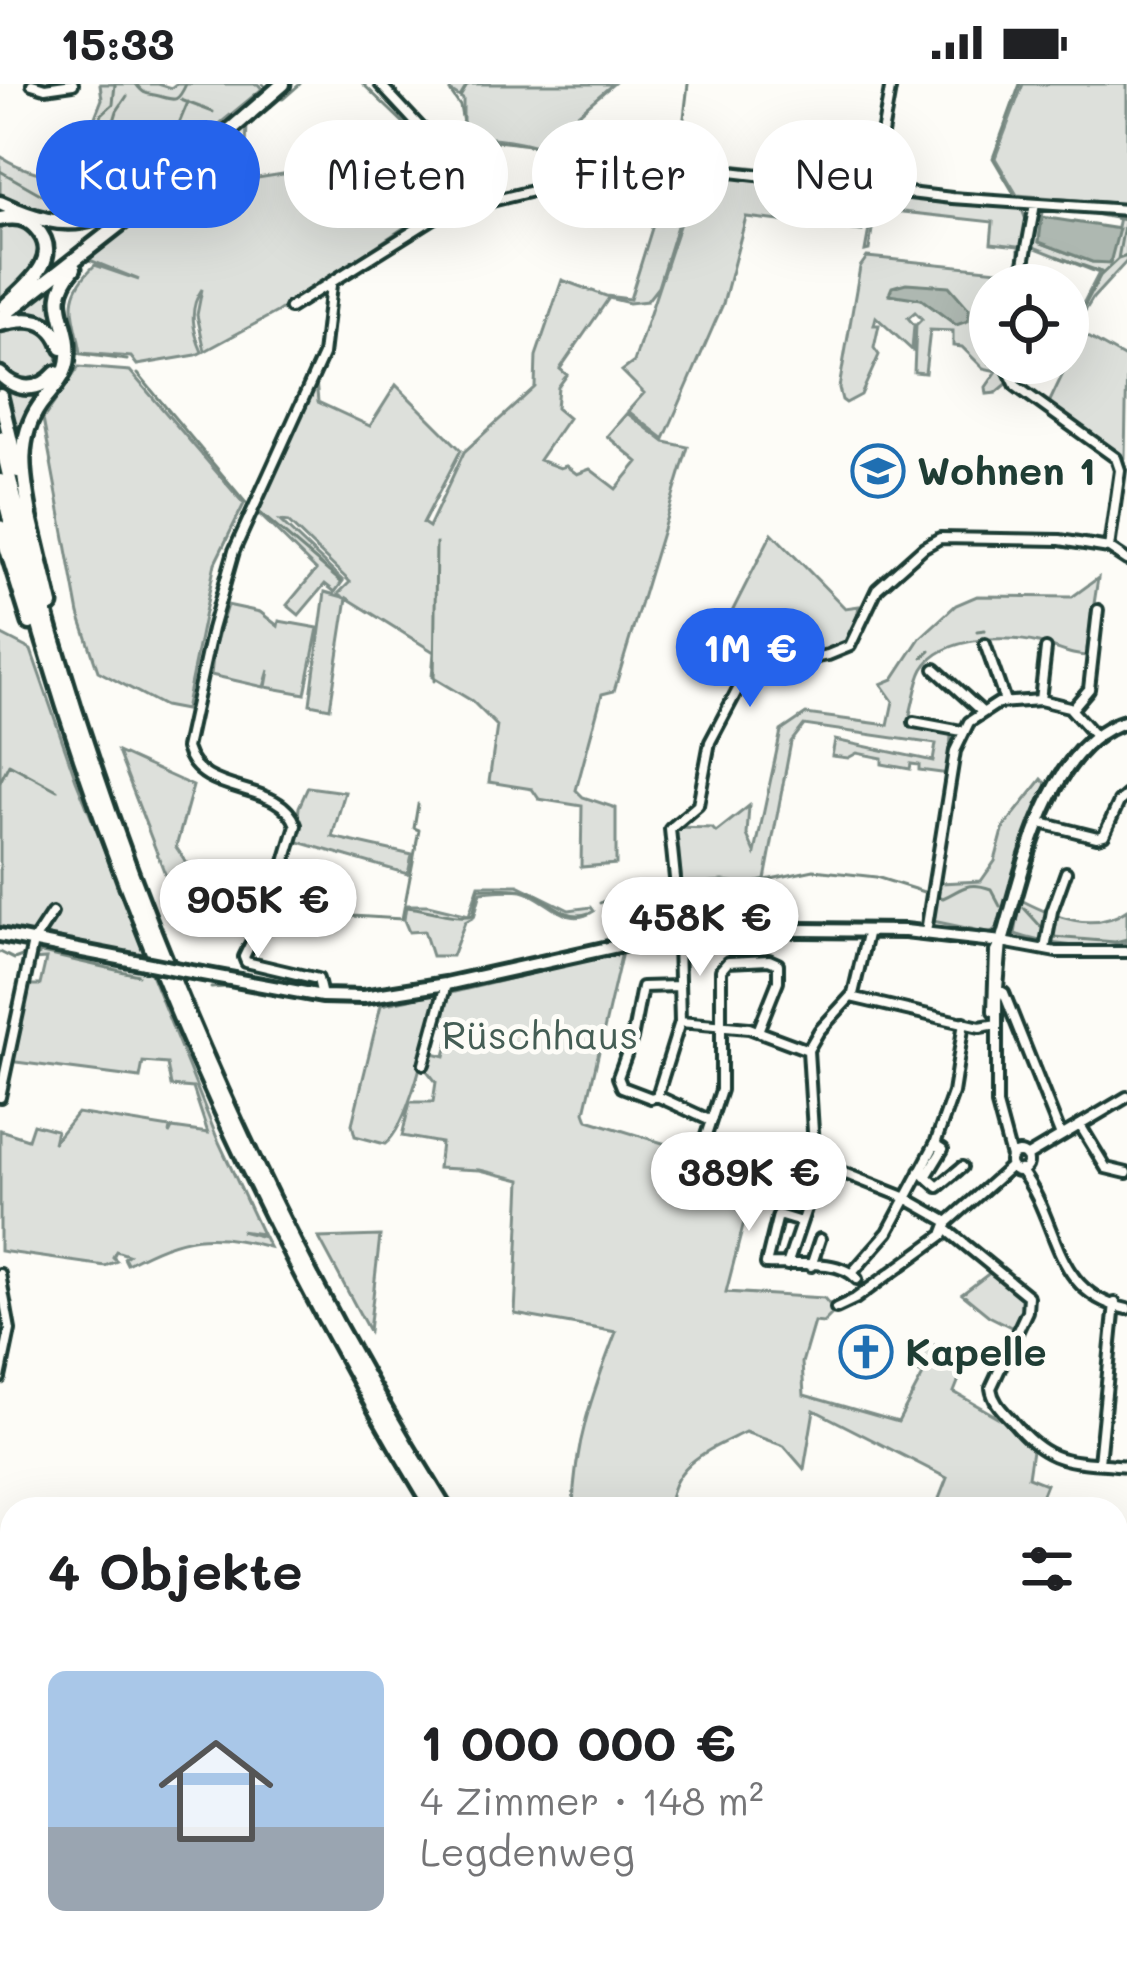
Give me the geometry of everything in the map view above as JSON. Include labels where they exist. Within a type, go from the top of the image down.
[{"type":"highway","points":[[233,120],[274,84]]},
{"type":"highway","points":[[30,514],[22,463],[26,435],[68,360],[59,292],[71,271],[283,84]]},
{"type":"highway","points":[[0,203],[36,217]]},
{"type":"highway","points":[[0,219],[16,217],[33,225],[46,253],[39,273],[1,315]]},
{"type":"highway","points":[[1,315],[106,228]]},
{"type":"highway","points":[[1,315],[114,230]]},
{"type":"highway","points":[[0,374],[21,388],[41,385],[56,373],[62,352],[57,334],[42,322],[1,315]]},
{"type":"highway","points":[[0,396],[69,676],[64,692]]},
{"type":"highway","points":[[0,437],[64,692],[214,1073],[329,1307],[438,1497]]},
{"type":"highway","points":[[0,481],[110,843],[220,1109],[329,1329],[427,1497]]},
{"type":"highway","points":[[1,527],[55,691],[64,692]]},
{"type":"main road","points":[[0,935],[322,995],[379,996],[676,930],[926,932],[1002,942],[1041,823],[1070,762],[1095,736],[1127,721]]},
{"type":"street","points":[[32,84],[39,88],[73,84]]},
{"type":"street","points":[[380,84],[414,120]]},
{"type":"street","points":[[884,120],[891,84]]},
{"type":"street","points":[[508,197],[654,164],[753,175]]},
{"type":"street","points":[[917,193],[1127,210]]},
{"type":"street","points":[[1024,264],[1035,204]]},
{"type":"street","points":[[290,308],[418,228]]},
{"type":"street","points":[[322,995],[318,979],[246,962],[244,957],[277,889],[296,825],[293,816],[280,805],[201,774],[186,748],[234,551],[325,351],[331,285]]},
{"type":"street","points":[[1015,384],[1124,466],[1109,548]]},
{"type":"street","points":[[679,986],[642,987],[632,1039],[618,1077],[622,1088],[651,1099],[657,1096],[680,1022],[679,986],[676,930],[676,885],[670,830],[698,806],[710,742],[735,693],[766,667],[847,648],[856,639],[869,599],[936,539],[1060,540],[1109,548],[1127,560]]},
{"type":"street","points":[[1072,710],[1089,689],[1098,610]]},
{"type":"street","points":[[985,644],[1005,701]]},
{"type":"street","points":[[1040,700],[1046,650]]},
{"type":"street","points":[[935,669],[982,711]]},
{"type":"street","points":[[926,932],[953,758],[962,731],[982,711],[1005,701],[1040,700],[1072,710],[1095,736]]},
{"type":"street","points":[[914,722],[962,731]]},
{"type":"street","points":[[1041,823],[1104,835],[1127,795]]},
{"type":"street","points":[[1045,949],[1066,872]]},
{"type":"street","points":[[0,1097],[33,942],[52,913]]},
{"type":"street","points":[[787,1265],[821,1164],[814,1148],[808,1050],[851,997],[868,930]]},
{"type":"street","points":[[1002,942],[1127,952]]},
{"type":"street","points":[[1002,942],[997,1105],[1005,1134],[1070,1267],[1089,1288],[1127,1306]]},
{"type":"street","points":[[997,1024],[992,983],[995,952],[1002,942]]},
{"type":"street","points":[[700,1154],[721,1090],[723,966],[728,962],[769,960],[778,964],[779,975],[758,1030]]},
{"type":"street","points":[[424,1064],[446,984]]},
{"type":"street","points":[[998,990],[1004,992],[1061,1136]]},
{"type":"street","points":[[851,997],[988,1028],[997,1024]]},
{"type":"street","points":[[680,1022],[758,1030],[808,1050]]},
{"type":"street","points":[[801,1222],[778,1215],[766,1264],[839,1268],[854,1276],[889,1232],[904,1197],[923,1174],[953,1093],[964,1022]]},
{"type":"street","points":[[657,1096],[709,1120]]},
{"type":"street","points":[[836,1308],[855,1299],[948,1226],[1019,1162],[1127,1097]]},
{"type":"street","points":[[1080,1125],[1106,1168],[1127,1173]]},
{"type":"street","points":[[821,1164],[904,1197],[948,1226],[1024,1290],[1029,1300],[992,1382],[992,1397],[1041,1451],[1064,1460],[1127,1466]]},
{"type":"street","points":[[923,1174],[943,1187],[962,1167]]},
{"type":"street","points":[[811,1266],[819,1243],[829,1250]]},
{"type":"street","points":[[0,1274],[10,1330],[0,1378]]},
{"type":"street","points":[[1099,1463],[1115,1304]]},
{"type":"green space","points":[[100,84],[171,88],[176,84],[258,84],[262,89],[224,120],[94,120],[102,99]]},
{"type":"green space","points":[[452,84],[613,84],[571,120],[532,120],[532,145],[508,140],[508,120],[463,120],[463,99],[450,91]]},
{"type":"green space","points":[[1023,84],[1127,84],[1127,204],[1017,195],[995,158]]},
{"type":"green space","points":[[0,156],[35,172],[36,211],[0,200]]},
{"type":"green space","points":[[284,174],[284,228],[403,228],[277,312],[205,351],[197,315],[202,289],[193,312],[202,352],[137,365],[131,357],[81,353],[73,306],[84,276],[95,265],[139,280],[87,259],[123,228],[260,228],[260,178]]},
{"type":"green space","points":[[729,175],[753,178],[753,218],[746,217],[723,304],[664,439],[628,411],[644,393],[622,371],[634,362],[678,228],[729,228]]},
{"type":"green space","points":[[917,199],[1021,207],[1028,225],[1020,264],[1019,246],[991,243],[993,222],[917,214]]},
{"type":"green space","points":[[1038,211],[1043,212],[1039,242],[1092,262],[1110,262],[1119,217],[1127,217],[1127,261],[1089,305],[1089,292],[1099,273],[1089,269],[1089,264],[1076,264],[1031,246]]},
{"type":"green space","points":[[21,221],[39,236],[42,258],[24,284],[0,302],[0,222]]},
{"type":"green space","points":[[652,228],[676,228],[658,287],[647,301],[609,298],[560,369],[567,375],[558,387],[556,408],[568,418],[539,460],[566,466],[577,474],[590,469],[616,489],[638,462],[607,436],[627,413],[665,442],[688,447],[614,691],[602,694],[576,790],[616,808],[616,864],[581,867],[582,806],[539,799],[532,789],[489,782],[497,726],[472,701],[432,677],[434,652],[347,598],[330,708],[310,704],[325,592],[343,597],[339,593],[350,582],[288,522],[280,521],[343,581],[335,592],[325,584],[299,615],[287,605],[316,570],[256,511],[316,380],[318,402],[370,426],[396,385],[461,450],[423,523],[429,527],[464,452],[535,387],[536,356],[562,280],[630,299]]},
{"type":"green space","points":[[867,257],[969,267],[969,354],[953,346],[953,331],[930,330],[925,373],[914,372],[916,325],[922,319],[915,312],[908,318],[914,325],[912,350],[876,317],[874,348],[879,355],[861,395],[846,403],[842,400],[839,388],[860,267]]},
{"type":"green space","points":[[62,278],[56,299],[66,342],[65,365],[29,421],[21,471],[0,377],[22,390],[42,386],[56,377],[64,350],[48,325],[9,319]]},
{"type":"green space","points":[[16,323],[47,328],[57,359],[52,373],[22,385],[0,369],[0,329]]},
{"type":"green space","points":[[1089,337],[1127,359],[1125,457],[1120,459],[1110,446],[1049,403],[1058,384],[1089,384]]},
{"type":"green space","points":[[79,367],[130,371],[244,504],[215,563],[185,710],[164,706],[98,671],[79,614],[43,419]]},
{"type":"green space","points":[[1007,384],[996,393],[987,394],[986,387]]},
{"type":"green space","points":[[772,533],[845,608],[859,606],[854,635],[822,653],[760,666],[736,651],[709,657]]},
{"type":"green space","points":[[1098,578],[1087,649],[1090,656],[1031,641],[979,640],[946,649],[923,669],[910,714],[915,722],[912,728],[951,734],[949,774],[919,770],[919,765],[911,764],[910,769],[882,764],[882,758],[857,753],[848,758],[832,756],[835,740],[933,761],[936,744],[804,725],[791,742],[764,885],[680,888],[674,827],[716,832],[749,806],[747,835],[755,853],[781,731],[806,714],[888,725],[893,701],[881,684],[893,679],[920,638],[956,605],[977,596],[1072,597]]},
{"type":"green space","points":[[227,605],[260,612],[278,626],[279,621],[318,628],[305,694],[266,687],[269,670],[264,687],[211,675]]},
{"type":"green space","points":[[0,634],[31,650],[76,780],[148,958],[0,929]]},
{"type":"green space","points":[[118,752],[193,786],[176,847],[186,862],[167,879]]},
{"type":"green space","points":[[1042,779],[1049,786],[997,928],[990,933],[933,921],[940,883],[981,881],[995,861],[1004,827]]},
{"type":"green space","points":[[308,787],[345,792],[332,837],[412,855],[408,874],[295,841],[299,807]]},
{"type":"green space","points":[[479,885],[518,885],[569,910],[591,907],[594,911],[574,917],[522,891],[481,892],[474,917],[465,922],[452,956],[432,956],[424,931],[409,932],[404,920],[406,905],[469,915]]},
{"type":"green space","points":[[1021,900],[1060,917],[1088,922],[1127,910],[1127,942],[1070,946],[1015,934]]},
{"type":"green space","points":[[36,946],[149,969],[217,1138],[262,1234],[240,1231],[264,1237],[269,1247],[229,1238],[196,1238],[127,1264],[124,1258],[128,1255],[116,1251],[117,1261],[105,1266],[0,1251],[0,1130],[28,1139],[33,1124],[56,1130],[53,1143],[77,1113],[170,1128],[169,1134],[172,1128],[208,1133],[193,1088],[171,1086],[167,1064],[143,1062],[140,1078],[8,1061],[27,985],[40,985],[46,959],[32,960]]},
{"type":"green space","name":"Rüschhaus","points":[[622,952],[585,1112],[588,1120],[757,1172],[726,1292],[824,1298],[835,1311],[823,1323],[814,1322],[802,1363],[804,1395],[898,1422],[923,1375],[911,1367],[926,1341],[966,1362],[954,1392],[1006,1422],[1032,1450],[1028,1477],[1046,1484],[1041,1497],[940,1497],[947,1478],[814,1410],[804,1469],[784,1446],[745,1432],[694,1460],[677,1480],[670,1497],[574,1497],[581,1440],[616,1332],[515,1314],[521,1180],[480,1170],[438,1168],[441,1143],[402,1136],[410,1102],[433,1102],[436,1082],[424,1067],[429,1052],[445,1056],[453,1026],[438,1022],[446,994]]},
{"type":"green space","points":[[438,993],[418,1075],[394,1134],[385,1144],[355,1136],[352,1124],[381,1005]]},
{"type":"green space","points":[[380,1236],[370,1322],[369,1331],[319,1238]]},
{"type":"green space","points":[[995,1269],[1026,1299],[1015,1329],[962,1294]]},
{"type":"shaded area","points":[[1042,217],[1119,229],[1110,263],[1092,262],[1039,242]]},
{"type":"shaded area","points":[[906,283],[949,286],[969,309],[968,321],[956,325],[921,299],[889,294],[892,287]]},
{"type":"waterway","points":[[0,171],[44,196],[64,183],[77,200],[102,114],[113,104],[115,84]]},
{"type":"waterway","points":[[136,84],[146,93],[173,99],[186,84]]},
{"type":"waterway","points":[[275,98],[283,99],[300,84]]},
{"type":"waterway","points":[[363,84],[400,120]]},
{"type":"waterway","points":[[460,97],[468,84]]},
{"type":"waterway","points":[[684,120],[688,84]]},
{"type":"waterway","points":[[1016,197],[993,158],[1020,84]]},
{"type":"waterway","points":[[451,93],[462,120]]},
{"type":"waterway","points":[[114,120],[127,96]]},
{"type":"waterway","points":[[181,100],[213,112]]},
{"type":"waterway","points":[[180,120],[188,102]]},
{"type":"waterway","points":[[508,143],[532,146]]},
{"type":"waterway","points":[[729,165],[753,167]]},
{"type":"waterway","points":[[917,189],[951,193]]},
{"type":"waterway","points":[[954,193],[1078,202]]},
{"type":"waterway","points":[[1078,211],[1125,220],[1118,259],[1127,256]]},
{"type":"waterway","points":[[1058,257],[1101,272]]},
{"type":"waterway","points":[[1089,297],[1100,276],[1118,259]]},
{"type":"waterway","points":[[75,353],[127,360]]},
{"type":"waterway","points":[[138,374],[246,503]]},
{"type":"waterway","points":[[260,513],[341,582]]},
{"type":"waterway","points":[[434,681],[436,543]]},
{"type":"waterway","points":[[977,631],[985,630]]},
{"type":"waterway","points":[[923,657],[930,651]]},
{"type":"waterway","points":[[0,782],[9,764],[57,790]]},
{"type":"waterway","points":[[282,891],[319,914],[402,919],[419,830],[414,828],[418,804]]},
{"type":"waterway","points":[[681,885],[747,884],[814,870],[876,877],[943,898],[965,887],[983,886],[991,889],[1000,906]]},
{"type":"waterway","points":[[600,903],[644,883],[671,884]]},
{"type":"waterway","points":[[406,907],[473,915],[479,888],[510,889],[536,894],[572,914],[589,913]]},
{"type":"waterway","points":[[1024,908],[1044,930]]},
{"type":"waterway","points":[[1053,937],[1127,939]]},
{"type":"waterway","points":[[0,952],[14,959],[25,955]]},
{"type":"waterway","points":[[36,956],[42,953],[138,975]]},
{"type":"waterway","points":[[211,988],[225,987]]},
{"type":"place","name":"Wohnen 1","points":[[878,471]]},
{"type":"place","name":"Kapelle","points":[[866,1352]]}]
